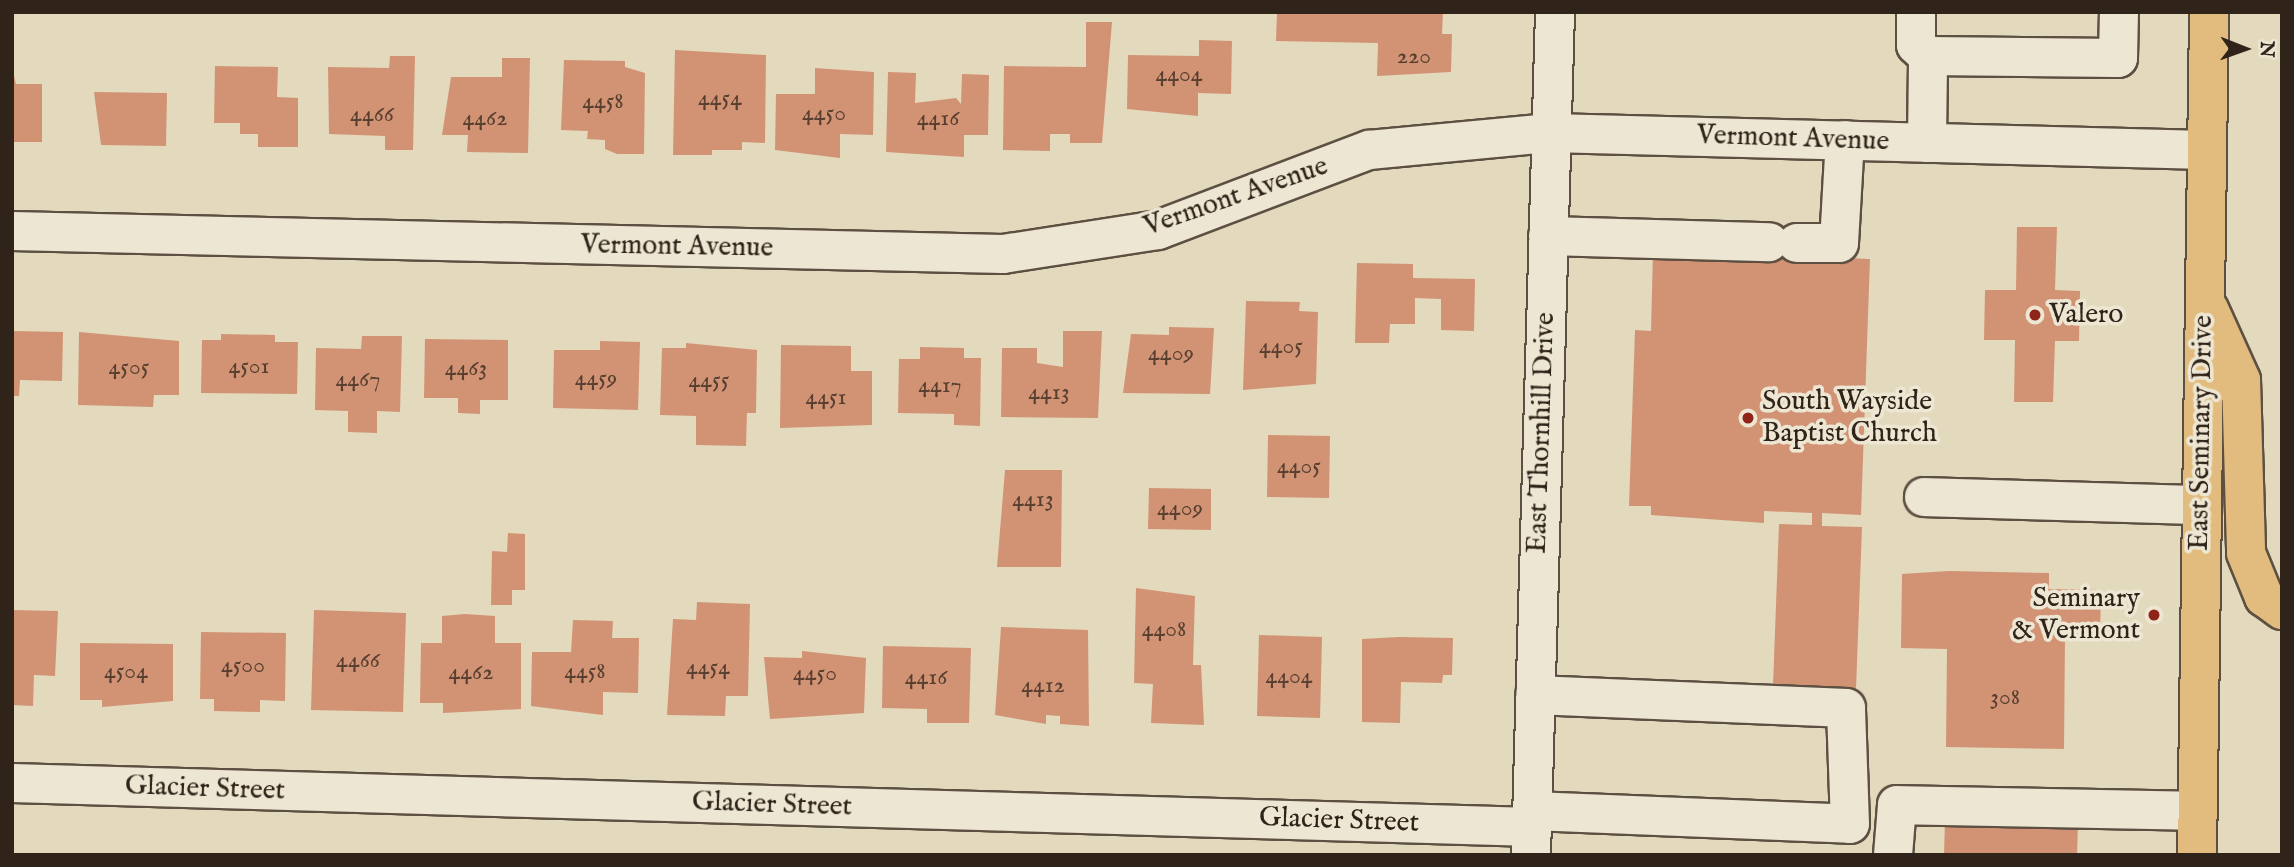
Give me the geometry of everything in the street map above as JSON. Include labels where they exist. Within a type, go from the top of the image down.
[{"type":"main road","name":"East Seminary Drive","points":[[2197,855],[2209,12]]},
{"type":"main road","points":[[2204,297],[2241,380],[2246,553],[2264,597],[2282,610]]},
{"type":"street","name":"East Thornhill Drive","points":[[1532,831],[1555,12]]},
{"type":"street","points":[[1916,12],[1916,45],[1928,56],[2118,58],[2119,12]]},
{"type":"street","points":[[1927,143],[1928,56]]},
{"type":"street","name":"Vermont Avenue","points":[[12,232],[1003,254],[1158,230],[1369,150],[1550,133],[2206,150]]},
{"type":"street","points":[[1548,236],[1839,243],[1845,140]]},
{"type":"street","points":[[1924,498],[2201,505]]},
{"type":"street","name":"Glacier Street","points":[[12,783],[1532,831],[1850,824],[1846,708],[1535,695]]},
{"type":"street","points":[[1893,855],[1897,805],[2198,811]]},
{"type":"building","points":[[1277,12],[1443,12],[1442,34],[1452,34],[1451,72],[1377,76],[1378,43],[1276,41]]},
{"type":"building","points":[[1086,22],[1112,22],[1102,143],[1070,143],[1070,134],[1050,134],[1050,151],[1003,150],[1004,66],[1086,67]]},
{"type":"building","points":[[1199,40],[1232,41],[1231,94],[1198,93],[1198,116],[1127,109],[1128,55],[1199,56]]},
{"type":"building","points":[[675,50],[766,55],[765,143],[742,142],[742,150],[712,150],[712,155],[673,155]]},
{"type":"building","points":[[390,56],[415,56],[413,150],[385,150],[385,136],[329,134],[328,67],[389,68]]},
{"type":"building","points":[[502,58],[530,58],[528,153],[467,152],[468,135],[442,135],[451,77],[502,77]]},
{"type":"building","points":[[564,60],[625,61],[625,67],[645,73],[644,154],[617,154],[605,149],[605,140],[587,139],[588,131],[561,130]]},
{"type":"building","points":[[215,66],[278,67],[277,97],[298,98],[298,147],[258,147],[258,134],[240,134],[240,123],[214,123]]},
{"type":"building","points":[[12,68],[16,84],[42,84],[42,142],[12,142]]},
{"type":"building","points":[[815,68],[874,72],[873,135],[840,134],[840,158],[775,150],[776,94],[815,94]]},
{"type":"building","points":[[888,72],[916,73],[915,103],[956,98],[961,104],[962,74],[989,75],[988,135],[964,135],[964,157],[886,152]]},
{"type":"building","points":[[94,92],[167,93],[166,146],[101,145]]},
{"type":"building","name":"Valero","points":[[2017,227],[2057,227],[2055,290],[2080,291],[2079,341],[2055,341],[2053,402],[2014,402],[2015,340],[1984,340],[1985,290],[2016,290]]},
{"type":"building","name":"South Wayside Baptist Church","points":[[1769,229],[1798,230],[1797,256],[1870,259],[1861,515],[1822,513],[1822,526],[1862,527],[1856,689],[1773,686],[1779,524],[1812,525],[1812,513],[1764,511],[1764,523],[1651,515],[1651,506],[1629,506],[1635,330],[1651,331],[1653,251]]},
{"type":"building","points":[[1357,263],[1413,264],[1413,278],[1475,279],[1474,331],[1441,330],[1441,299],[1415,298],[1415,324],[1390,324],[1389,343],[1355,343]]},
{"type":"building","points":[[1246,301],[1300,302],[1299,311],[1318,312],[1316,384],[1243,390]]},
{"type":"building","points":[[1169,327],[1214,328],[1210,394],[1123,393],[1131,334],[1169,335]]},
{"type":"building","points":[[12,331],[63,332],[62,381],[20,380],[19,396],[12,396]]},
{"type":"building","points":[[1063,331],[1102,331],[1098,418],[1001,417],[1002,348],[1037,348],[1037,363],[1063,367]]},
{"type":"building","points":[[79,332],[179,341],[179,395],[154,395],[153,407],[78,405]]},
{"type":"building","points":[[221,334],[275,335],[275,342],[298,342],[297,394],[201,393],[202,340],[221,340]]},
{"type":"building","points":[[362,336],[402,336],[400,412],[377,411],[377,433],[348,432],[348,411],[315,410],[316,348],[361,349]]},
{"type":"building","points":[[425,339],[508,340],[508,400],[480,400],[480,414],[458,413],[458,398],[424,398]]},
{"type":"building","points":[[600,341],[640,342],[638,410],[553,408],[554,350],[600,350]]},
{"type":"building","points":[[686,343],[757,350],[756,413],[747,413],[746,446],[696,445],[696,416],[660,415],[662,348],[686,348]]},
{"type":"building","points":[[781,345],[851,346],[851,371],[872,371],[872,425],[780,428]]},
{"type":"building","points":[[920,347],[964,348],[964,358],[981,358],[980,426],[954,425],[954,414],[898,413],[899,359],[920,359]]},
{"type":"building","points":[[1268,435],[1330,436],[1329,498],[1267,497]]},
{"type":"building","points":[[1005,470],[1062,470],[1061,567],[997,567]]},
{"type":"building","points":[[1149,488],[1211,489],[1211,530],[1148,529]]},
{"type":"building","points":[[508,533],[525,534],[525,590],[512,590],[512,605],[491,605],[492,551],[507,552]]},
{"type":"building","points":[[1949,571],[2049,573],[2049,589],[2101,590],[2100,635],[2065,635],[2064,749],[1946,747],[1947,649],[1901,648],[1902,574]]},
{"type":"building","points":[[1136,588],[1195,596],[1193,665],[1201,665],[1204,725],[1151,723],[1153,684],[1134,683]]},
{"type":"building","points":[[697,602],[750,604],[748,696],[726,696],[725,716],[667,715],[673,619],[696,620]]},
{"type":"building","points":[[12,610],[58,611],[55,676],[34,675],[33,706],[12,705]]},
{"type":"building","points":[[314,610],[406,613],[403,712],[311,710]]},
{"type":"building","points":[[442,616],[495,616],[495,643],[521,643],[521,709],[443,713],[443,703],[420,703],[421,643],[442,643]]},
{"type":"building","points":[[573,620],[613,621],[612,638],[639,638],[638,693],[603,692],[603,715],[531,706],[532,652],[571,652]]},
{"type":"building","points":[[1001,627],[1088,630],[1089,726],[1060,724],[1060,716],[1046,715],[1046,724],[995,715]]},
{"type":"building","points":[[201,632],[286,633],[285,701],[260,700],[260,712],[214,711],[214,699],[200,699]]},
{"type":"building","points":[[1259,635],[1322,637],[1320,718],[1257,716]]},
{"type":"building","points":[[1453,638],[1452,675],[1443,675],[1442,683],[1401,682],[1400,723],[1362,722],[1362,639]]},
{"type":"building","points":[[80,643],[173,644],[173,701],[102,707],[102,700],[80,700]]},
{"type":"building","points":[[883,646],[971,648],[969,723],[927,723],[927,709],[882,708]]},
{"type":"building","points":[[802,651],[866,658],[864,713],[770,719],[764,657],[802,658]]},
{"type":"building","points":[[1945,820],[2078,823],[2077,855],[1944,855]]},
{"type":"place","name":"Valero","points":[[2035,315]]},
{"type":"place","name":"South Wayside Baptist Church","points":[[1748,418]]},
{"type":"place","name":"Seminary & Vermont","points":[[2154,615]]}]
